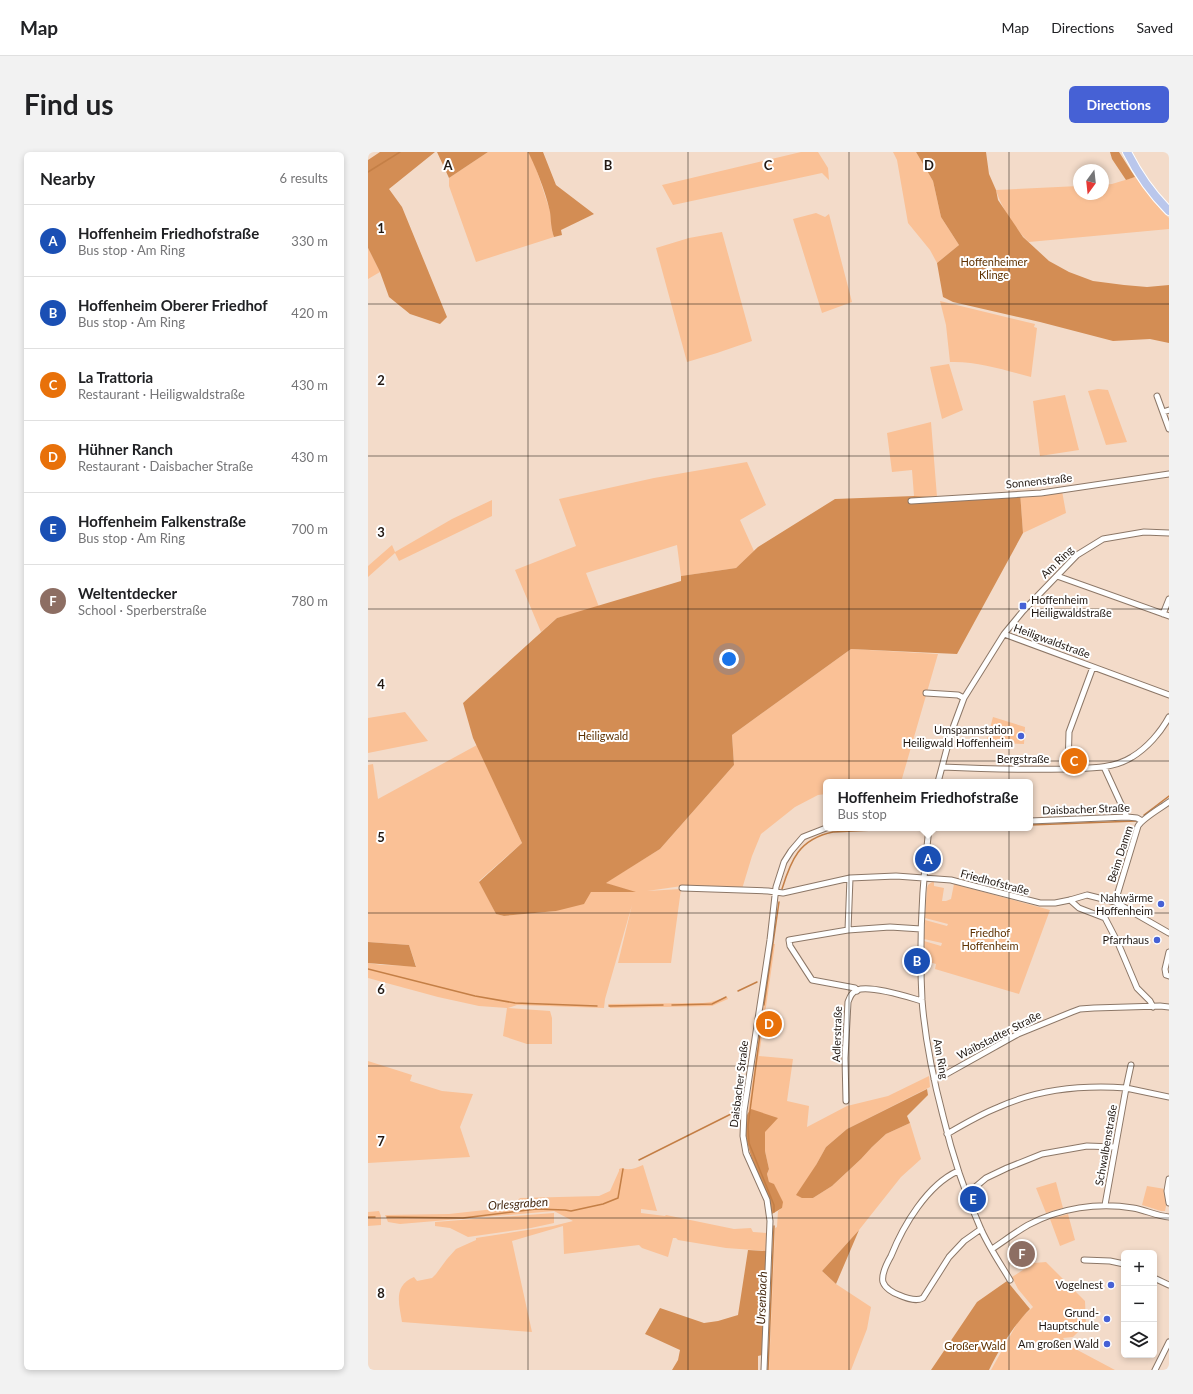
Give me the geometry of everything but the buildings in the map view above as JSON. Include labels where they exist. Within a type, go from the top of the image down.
[{"type":"main road","points":[[1127,152],[1136,170],[1148,187],[1156,198],[1169,211]]},
{"type":"street","points":[[1157,396],[1169,429]]},
{"type":"street","points":[[1163,412],[1169,410]]},
{"type":"street","name":"Sonnenstraße","points":[[911,502],[1041,493],[1169,474]]},
{"type":"street","name":"Am Ring","points":[[939,779],[951,732],[964,698],[1004,634],[1023,611],[1077,555],[1103,539],[1144,532],[1169,533]]},
{"type":"street","points":[[1057,576],[1169,616]]},
{"type":"street","points":[[1162,614],[1169,599]]},
{"type":"street","name":"Heiligwaldstraße","points":[[1004,634],[1169,695]]},
{"type":"street","name":"Heiligwaldstraße","points":[[1068,768],[1069,732],[1094,667]]},
{"type":"street","points":[[926,693],[958,696],[964,698]]},
{"type":"street","name":"Bergstraße","points":[[942,767],[1024,770],[1104,767],[1119,763],[1132,757],[1150,743],[1165,724],[1169,716]]},
{"type":"street","points":[[1104,767],[1126,817]]},
{"type":"street","name":"Beim Damm","points":[[1115,902],[1137,830],[1142,821],[1169,802]]},
{"type":"street","name":"Daisbacher Straße","points":[[1033,821],[1126,817],[1137,818],[1142,821]]},
{"type":"street","name":"Daisbacher Straße","points":[[764,1370],[770,1221],[767,1200],[746,1153],[743,1136],[743,1123],[776,887],[784,862],[791,851],[803,837],[823,829]]},
{"type":"street","name":"Am Ring","points":[[929,831],[923,879],[921,929],[922,1001],[929,1053],[947,1134],[958,1171],[981,1229],[1010,1280]]},
{"type":"street","name":"Friedhofstraße","points":[[775,893],[783,893],[850,878],[896,876],[951,880],[1040,903],[1055,903],[1087,895],[1115,902],[1169,933]]},
{"type":"street","points":[[848,930],[850,878]]},
{"type":"street","points":[[682,888],[762,891],[775,893]]},
{"type":"street","points":[[1070,900],[1079,908],[1105,918],[1118,943],[1137,988],[1150,1001],[1152,1007]]},
{"type":"street","points":[[921,929],[890,926],[848,930],[789,940],[790,946],[812,980],[854,988],[857,990],[864,989],[896,994],[922,1001]]},
{"type":"street","points":[[1169,952],[1165,969],[1166,975],[1169,976]]},
{"type":"street","name":"Adlerstraße","points":[[846,1101],[845,1058],[848,1002],[850,995],[857,990]]},
{"type":"street","name":"Waibstadter Straße","points":[[934,1079],[941,1077],[1018,1034],[1080,1009],[1169,1007]]},
{"type":"street","name":"Schwalbenstraße","points":[[1105,1205],[1131,1065]]},
{"type":"street","points":[[947,1134],[978,1116],[1000,1106],[1039,1093],[1082,1087],[1126,1088],[1169,1097]]},
{"type":"street","points":[[967,1194],[986,1178],[1006,1168],[1042,1154],[1087,1146],[1115,1147]]},
{"type":"street","points":[[958,1171],[948,1176],[938,1185],[914,1212],[902,1232],[886,1267],[883,1277],[885,1286],[900,1296],[916,1300],[923,1298],[949,1258],[964,1241],[981,1229]]},
{"type":"street","points":[[1169,1179],[1167,1190],[1169,1202]]},
{"type":"street","points":[[992,1249],[1042,1218],[1062,1211],[1084,1207],[1105,1205],[1133,1208],[1169,1217]]},
{"type":"street","points":[[1084,1260],[1110,1261],[1121,1263]]},
{"type":"street","points":[[1157,1279],[1169,1285]]},
{"type":"street","points":[[1155,1370],[1169,1342]]},
{"type":"green space","points":[[380,152],[435,152],[389,189],[402,207],[447,317],[440,324],[410,314],[389,297],[380,272],[368,248],[368,160]]},
{"type":"green space","points":[[437,152],[488,152],[449,178]]},
{"type":"green space","points":[[488,152],[528,152],[534,162],[550,211],[554,237],[476,262],[449,186],[449,178]]},
{"type":"green space","points":[[528,152],[543,152],[556,185],[594,214],[561,230],[562,235],[554,237],[546,198],[538,173]]},
{"type":"green space","points":[[801,152],[818,152],[828,168],[829,180],[822,173],[673,205],[662,185]]},
{"type":"green space","points":[[893,152],[916,152],[933,181],[941,217],[959,245],[937,263],[930,250],[908,223],[897,160]]},
{"type":"green space","name":"Hoffenheimer Klinge","points":[[916,152],[986,152],[989,174],[996,190],[998,200],[1023,237],[1049,261],[1069,272],[1093,281],[1147,287],[1169,285],[1169,343],[1150,339],[1113,341],[953,302],[943,297],[937,263],[959,245],[941,217],[933,181]]},
{"type":"green space","points":[[1110,152],[1119,152],[1135,177],[1126,180],[1112,159]]},
{"type":"green space","points":[[1135,177],[1169,218],[1169,229],[1029,242],[1019,232],[1010,218],[1001,203],[996,190],[1073,186],[1073,200],[1109,200],[1109,184]]},
{"type":"green space","points":[[816,213],[825,217],[829,214],[852,302],[822,313],[793,219]]},
{"type":"green space","points":[[722,232],[752,341],[687,362],[656,248],[689,238]]},
{"type":"green space","points":[[368,248],[380,272],[368,279]]},
{"type":"green space","points":[[940,301],[1035,324],[1034,327],[1037,328],[1031,377],[981,364],[950,362],[946,325]]},
{"type":"green space","points":[[949,364],[963,410],[942,419],[930,367]]},
{"type":"green space","points":[[1098,389],[1108,390],[1127,442],[1106,445],[1088,391]]},
{"type":"green space","points":[[1065,395],[1079,450],[1040,456],[1033,401]]},
{"type":"green space","points":[[931,422],[937,497],[914,496],[912,470],[892,472],[887,433]]},
{"type":"green space","points":[[747,462],[766,505],[740,520],[754,551],[736,568],[681,576],[677,545],[586,573],[599,607],[557,618],[541,632],[515,570],[576,546],[559,499],[654,478]]},
{"type":"green space","points":[[1062,491],[1066,513],[1023,533],[1020,492]]},
{"type":"green space","name":"Heiligwald","points":[[1020,492],[1023,533],[957,654],[851,649],[732,735],[734,765],[660,849],[606,883],[636,892],[591,892],[584,904],[556,911],[504,916],[496,914],[479,882],[522,843],[473,738],[463,703],[557,618],[681,581],[681,576],[736,568],[758,547],[835,499],[914,496],[937,497]]},
{"type":"green space","points":[[492,500],[492,516],[399,561],[395,553],[368,577],[368,566],[392,545],[395,552],[452,519]]},
{"type":"green space","points":[[851,649],[938,654],[902,779],[823,779],[823,794],[818,795],[795,807],[761,834],[752,856],[742,889],[682,886],[647,891],[681,889],[671,963],[618,963],[632,905],[605,999],[604,1008],[517,1005],[508,1008],[550,1011],[552,1018],[552,1044],[527,1044],[503,1036],[507,1008],[479,1006],[438,997],[368,978],[368,963],[416,966],[409,945],[368,942],[368,765],[373,764],[378,799],[477,745],[522,843],[479,881],[496,914],[504,916],[556,911],[591,892],[634,892],[605,883],[660,849],[734,765],[732,735]]},
{"type":"green space","points":[[405,712],[428,741],[368,753],[368,718]]},
{"type":"green space","points":[[993,717],[1025,727],[1024,744],[986,743]]},
{"type":"green space","name":"Friedhof Hoffenheim","points":[[932,882],[934,882],[934,886],[944,888],[942,901],[951,899],[954,884],[1050,910],[1019,994],[935,969],[936,964],[925,961],[924,941],[941,946],[942,943],[924,939],[925,920],[947,926],[948,924],[925,918],[927,888]]},
{"type":"green space","points":[[368,942],[409,945],[416,967],[368,963]]},
{"type":"green space","points":[[772,944],[775,944],[759,1056],[793,1059],[787,1101],[809,1106],[807,1127],[847,1106],[888,1096],[929,1076],[930,1087],[847,1129],[826,1147],[816,1165],[813,1198],[832,1186],[886,1134],[910,1123],[921,1159],[901,1177],[859,1230],[822,1271],[836,1284],[871,1307],[867,1329],[851,1370],[769,1370],[775,1228],[777,1227],[778,1211],[782,1208],[769,1182],[767,1174],[769,1169],[765,1151],[765,1132],[751,1109],[748,1112]]},
{"type":"green space","points":[[727,997],[728,999],[712,1006],[610,1008],[608,1004],[703,1003]]},
{"type":"green space","points":[[368,1061],[412,1075],[410,1081],[442,1091],[473,1094],[460,1127],[470,1157],[368,1163]]},
{"type":"green space","points":[[927,1089],[928,1095],[907,1116],[910,1123],[886,1134],[832,1186],[813,1198],[802,1198],[796,1195],[826,1147],[847,1129]]},
{"type":"green space","points":[[751,1109],[778,1118],[765,1132],[765,1151],[769,1169],[767,1174],[769,1182],[774,1184],[783,1202],[782,1208],[772,1214],[752,1160],[745,1130],[746,1118]]},
{"type":"green space","points":[[643,1165],[657,1211],[641,1209],[641,1213],[666,1215],[734,1229],[751,1228],[753,1232],[767,1233],[766,1251],[726,1248],[673,1238],[668,1257],[642,1248],[639,1245],[564,1254],[563,1226],[512,1241],[532,1332],[402,1322],[399,1296],[403,1285],[414,1277],[417,1281],[432,1278],[456,1249],[476,1240],[476,1238],[553,1226],[573,1221],[554,1211],[400,1224],[388,1222],[385,1215],[449,1214],[512,1207],[520,1198],[599,1196],[610,1191],[619,1169],[632,1169]]},
{"type":"green space","points":[[1056,1182],[1063,1208],[1046,1213],[1036,1188]]},
{"type":"green space","points":[[1147,1186],[1165,1189],[1165,1211],[1142,1205]]},
{"type":"green space","points":[[379,1211],[381,1216],[381,1225],[368,1226],[368,1212]]},
{"type":"green space","points":[[554,1213],[554,1223],[531,1228],[468,1237],[450,1228],[435,1226],[435,1222]]},
{"type":"green space","points":[[1068,1214],[1075,1240],[1060,1246],[1050,1219]]},
{"type":"green space","points":[[859,1230],[836,1284],[822,1271]]},
{"type":"green space","points":[[748,1250],[766,1251],[762,1355],[758,1356],[758,1370],[672,1370],[678,1360],[680,1350],[645,1334],[660,1308],[704,1323],[718,1321],[738,1315]]},
{"type":"green space","points":[[1046,1262],[1085,1301],[1086,1324],[1073,1337],[1063,1338],[1068,1345],[1115,1370],[991,1370],[1019,1320],[1033,1307],[1018,1289],[1012,1277],[1034,1263]]},
{"type":"green space","name":"Großer Wald","points":[[1007,1281],[1030,1309],[1007,1338],[989,1370],[931,1370],[977,1302]]},
{"type":"waterway","points":[[368,172],[400,152]]},
{"type":"waterway","points":[[1144,815],[1169,796]]},
{"type":"waterway","points":[[1033,825],[1136,821]]},
{"type":"waterway","points":[[782,889],[793,860],[804,845],[821,835],[833,832],[853,831]]},
{"type":"waterway","points":[[764,1005],[779,902]]},
{"type":"waterway","points":[[368,969],[475,996],[515,1003],[597,1006]]},
{"type":"waterway","points":[[738,991],[757,982]]},
{"type":"waterway","points":[[672,1005],[712,1004],[726,997]]},
{"type":"waterway","points":[[609,1006],[663,1005]]},
{"type":"waterway","points":[[763,1011],[748,1126],[749,1143],[774,1205],[774,1212]]},
{"type":"waterway","name":"Orlesgraben","points":[[639,1160],[739,1110]]},
{"type":"waterway","name":"Orlesgraben","points":[[387,1217],[463,1218],[536,1209],[571,1211],[603,1204],[618,1198],[623,1169]]},
{"type":"waterway","name":"Orlesgraben","points":[[368,1217],[375,1217]]},
{"type":"waterway","name":"Ursenbach","points":[[768,1370],[774,1226]]},
{"type":"place","name":"Hoffenheim Heiligwaldstraße","points":[[1023,606]]},
{"type":"place","name":"Umspannstation Heiligwald Hoffenheim","points":[[1021,736]]},
{"type":"place","name":"La Trattoria","points":[[1074,761]]},
{"type":"place","name":"Hoffenheim Friedhofstraße","points":[[928,859]]},
{"type":"place","name":"Nahwärme Hoffenheim","points":[[1161,904]]},
{"type":"place","name":"Pfarrhaus","points":[[1157,940]]},
{"type":"place","name":"Hoffenheim Oberer Friedhof","points":[[917,961]]},
{"type":"place","name":"Hühner Ranch","points":[[769,1024]]},
{"type":"place","name":"Hoffenheim Falkenstraße","points":[[973,1199]]},
{"type":"place","name":"Weltentdecker","points":[[1022,1254]]},
{"type":"place","name":"Vogelnest","points":[[1111,1285]]},
{"type":"place","name":"Grund- Hauptschule","points":[[1107,1319]]},
{"type":"place","name":"Am großen Wald","points":[[1107,1344]]}]
